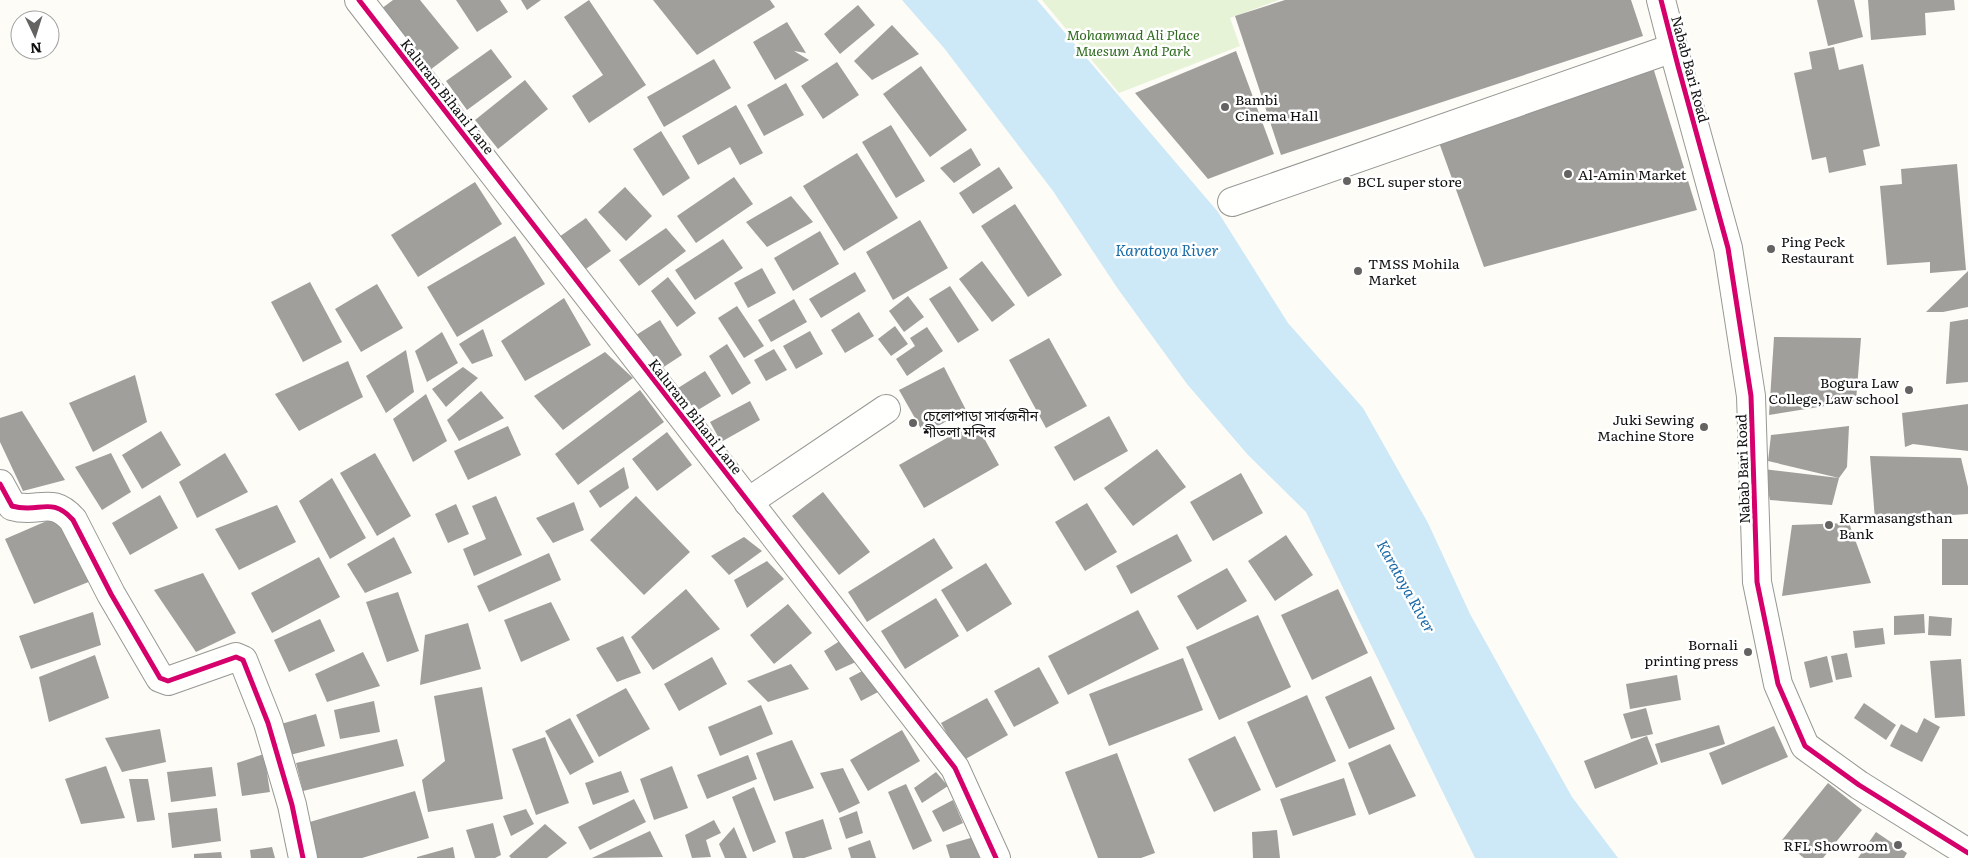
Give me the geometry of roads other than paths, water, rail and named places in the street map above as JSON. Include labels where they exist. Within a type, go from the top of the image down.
[{"type":"street","name":"Kaluram Bihani Lane","points":[[359,0],[955,768],[996,858]]},
{"type":"street","name":"Nabab Bari Road","points":[[1661,0],[1728,248],[1751,396],[1757,582],[1778,684],[1805,746],[1859,785],[1968,853]]},
{"type":"street","points":[[1232,202],[1673,48]]},
{"type":"street","points":[[748,502],[886,409]]},
{"type":"street","points":[[0,484],[12,506],[22,508],[52,506],[64,510],[73,520],[111,594],[160,678],[168,681],[236,657],[243,660],[268,723],[292,805],[303,858]]},
{"type":"water","name":"Karatoya River","points":[[902,0],[1037,0],[1218,212],[1288,323],[1363,408],[1428,523],[1470,614],[1572,797],[1618,858],[1475,858],[1306,512],[1248,455],[1187,384],[1118,289],[1053,191],[944,48]]},
{"type":"place","name":"Bambi Cinema Hall","points":[[1225,107]]},
{"type":"place","name":"Al-Amin Market","points":[[1568,174]]},
{"type":"place","name":"BCL super store","points":[[1347,181]]},
{"type":"place","name":"Ping Peck Restaurant","points":[[1771,249]]},
{"type":"place","name":"TMSS Mohila Market","points":[[1358,271]]},
{"type":"place","name":"Bogura Law College, Law school","points":[[1909,390]]},
{"type":"place","name":"চেলোপাড়া সার্বজনীন শীতলা মন্দির","points":[[913,423]]},
{"type":"place","name":"Juki Sewing Machine Store","points":[[1704,427]]},
{"type":"place","name":"Karmasangsthan Bank","points":[[1829,525]]},
{"type":"place","name":"Bornali printing press","points":[[1748,652]]},
{"type":"place","name":"RFL Showroom","points":[[1898,845]]},
{"type":"park label","name":"Mohammad Ali Place Muesum And Park","points":[[1133,42]]}]
